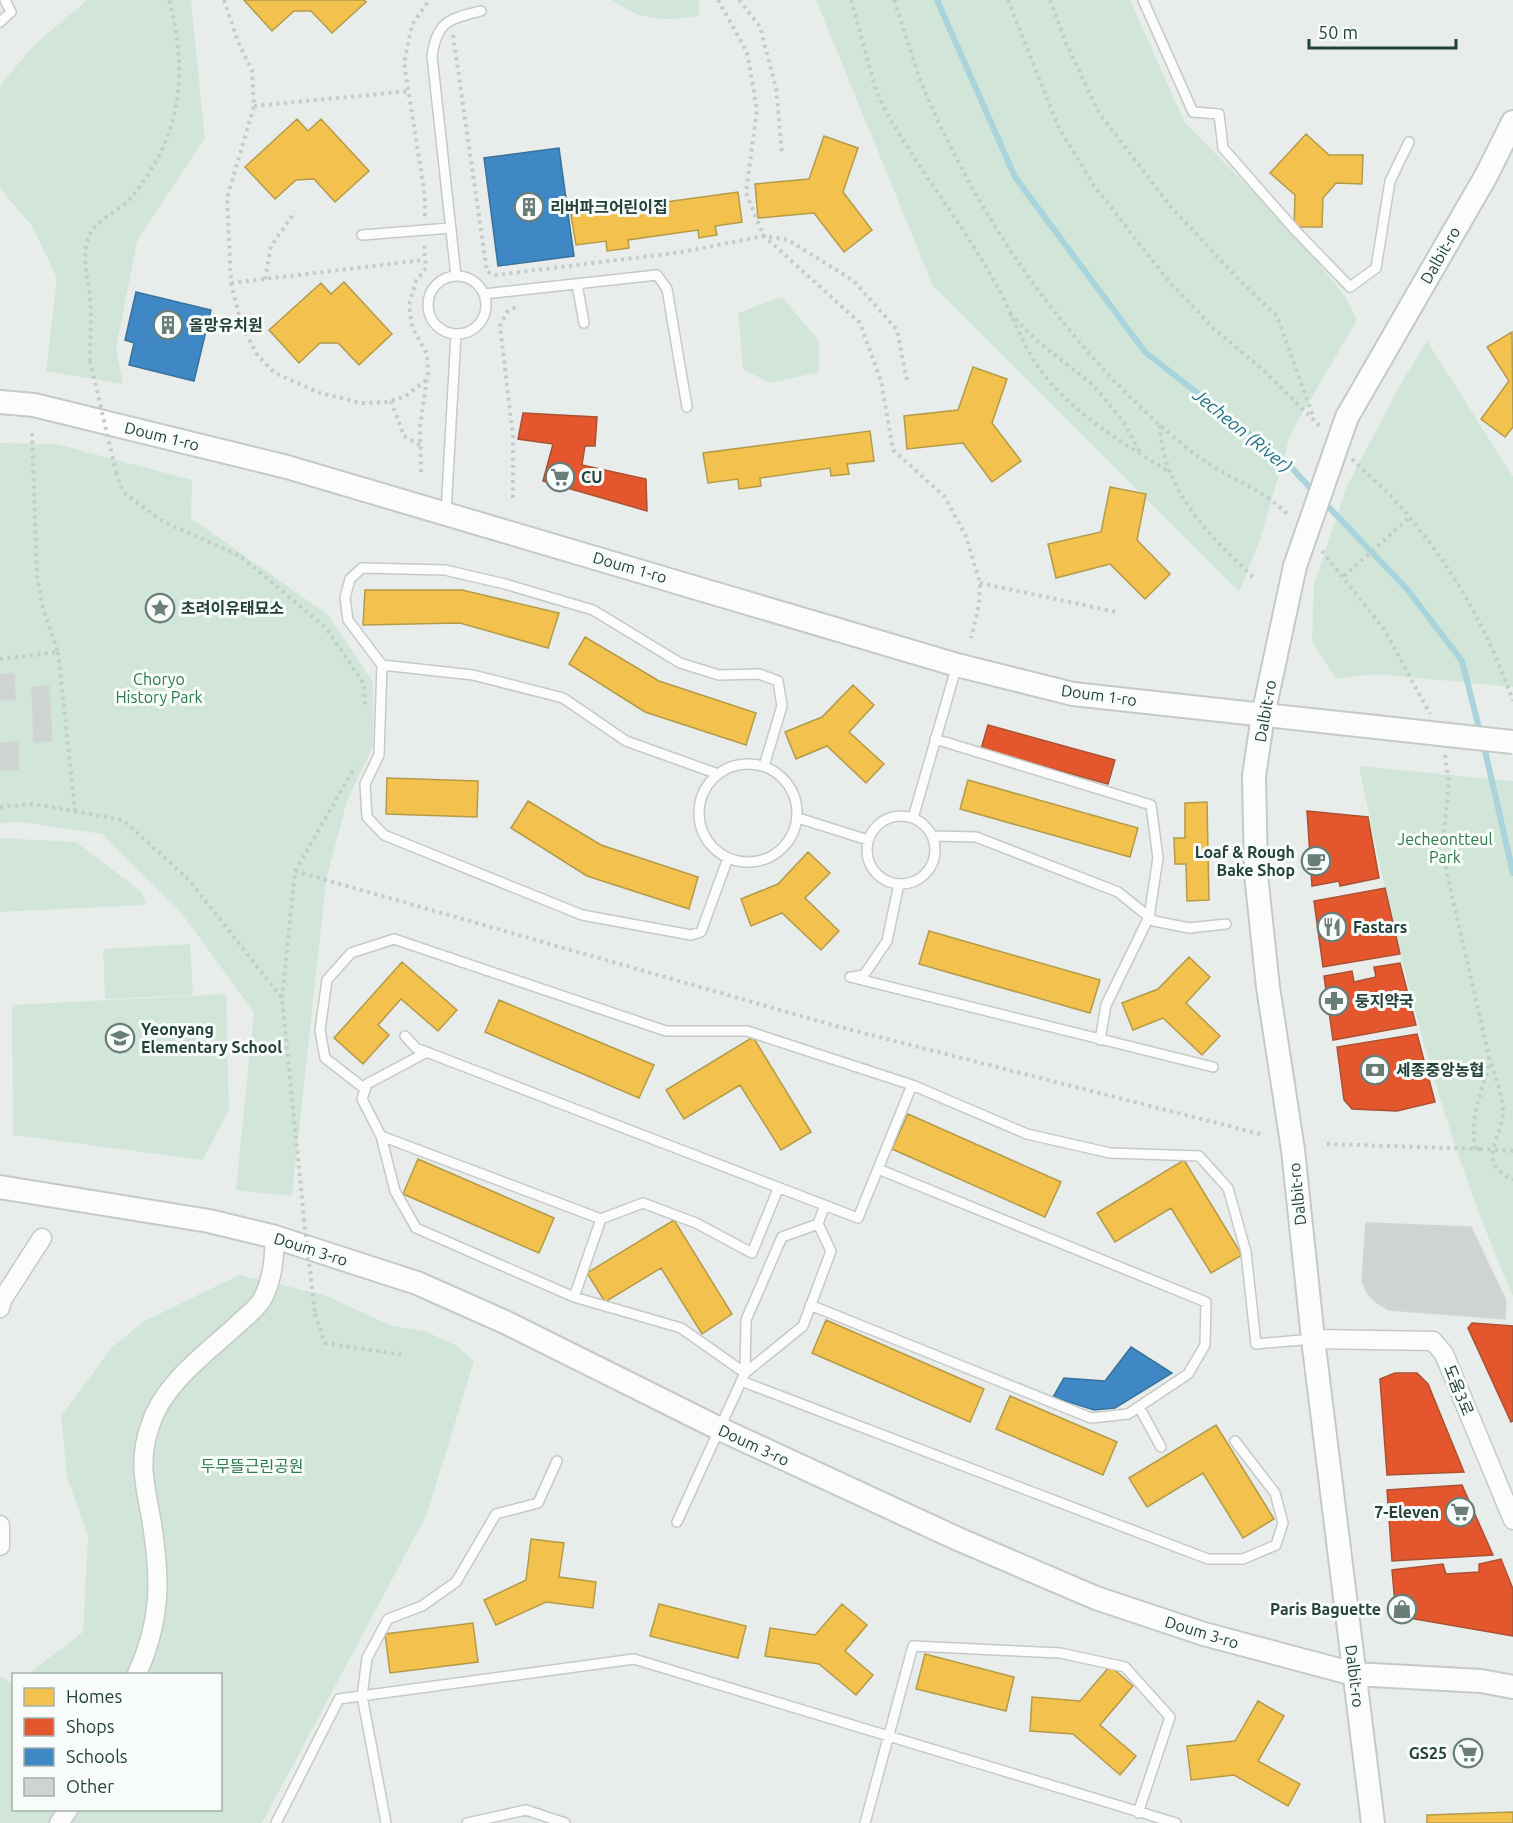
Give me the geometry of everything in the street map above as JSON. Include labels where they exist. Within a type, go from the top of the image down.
[{"type":"street","name":"Dalbit-ro","points":[[1373,1823],[1312,1339],[1293,1150],[1268,987],[1256,874],[1254,776],[1263,715],[1295,566],[1347,417],[1486,176],[1513,122]]},
{"type":"street","name":"Doum 1-ro","points":[[0,402],[34,405],[275,464],[957,665],[1073,694],[1513,742]]},
{"type":"street","name":"Doum 3-ro","points":[[0,1187],[209,1221],[275,1237],[417,1283],[507,1323],[720,1429],[958,1539],[1096,1598],[1204,1634],[1354,1674],[1481,1681],[1513,1687]]},
{"type":"street","points":[[137,1673],[155,1627],[159,1600],[155,1539],[141,1473],[149,1427],[160,1403],[180,1377],[262,1301],[274,1268],[275,1237]]},
{"type":"street","points":[[1,1303],[42,1238]]},
{"type":"street","name":"도움3로","points":[[1312,1339],[1433,1341],[1444,1354],[1513,1520]]},
{"type":"street","points":[[0,1525],[0,1546]]},
{"type":"lane","points":[[0,22],[11,12],[5,0]]},
{"type":"lane","points":[[1143,0],[1193,112],[1219,114],[1223,148],[1295,230],[1350,286],[1376,268],[1390,181],[1409,142]]},
{"type":"lane","points":[[456,276],[432,56],[435,34],[450,18],[481,11]]},
{"type":"lane","points":[[362,235],[451,228]]},
{"type":"lane","points":[[484,294],[651,274],[664,281],[668,289],[687,407]]},
{"type":"lane","points":[[456,276],[473,281],[484,294],[486,303],[482,320],[469,332],[456,334],[442,330],[435,324],[428,307],[432,289],[439,282],[456,276]]},
{"type":"lane","points":[[577,284],[584,323]]},
{"type":"lane","points":[[446,513],[456,334]]},
{"type":"lane","points":[[728,858],[701,932],[691,935],[582,915],[384,835],[367,817],[365,784],[379,755],[382,665],[348,620],[345,598],[350,579],[362,568],[445,570],[505,584],[593,610],[680,663],[719,675],[759,674],[778,681],[782,706],[764,766]]},
{"type":"lane","points":[[382,665],[473,675],[563,698],[626,741],[718,774]]},
{"type":"lane","points":[[913,818],[957,665]]},
{"type":"lane","points":[[935,739],[1151,805],[1158,858],[1149,917],[1106,1005],[1100,1040]]},
{"type":"lane","points":[[748,764],[764,766],[779,774],[790,786],[797,801],[798,818],[789,840],[771,857],[756,862],[728,858],[711,846],[703,832],[699,817],[700,800],[707,786],[718,774],[732,766],[748,764]]},
{"type":"lane","points":[[902,816],[913,818],[923,823],[933,837],[936,855],[932,866],[915,882],[899,884],[882,879],[874,871],[867,851],[868,840],[881,822],[902,816]]},
{"type":"lane","points":[[798,818],[868,840]]},
{"type":"lane","points":[[933,837],[976,837],[1118,892],[1154,921],[1189,928],[1226,924]]},
{"type":"lane","points":[[899,884],[887,941],[864,975],[850,977],[1213,1067]]},
{"type":"lane","points":[[365,1089],[326,1058],[320,1030],[327,980],[351,953],[394,939],[666,1031],[747,1031],[912,1085],[1027,1134],[1110,1153],[1199,1156],[1228,1188],[1246,1252],[1256,1344],[1312,1339]]},
{"type":"lane","points":[[405,1035],[416,1048],[824,1207],[858,1218],[912,1085]]},
{"type":"lane","points":[[427,1052],[367,1084],[362,1099],[381,1136],[395,1191],[416,1228],[574,1297],[681,1328],[743,1377],[1209,1559],[1243,1559],[1276,1545],[1284,1523],[1275,1493],[1235,1441]]},
{"type":"lane","points":[[381,1136],[601,1220],[643,1203],[696,1223],[752,1253],[778,1189]]},
{"type":"lane","points":[[810,1305],[1091,1418],[1128,1414],[1188,1374],[1206,1345],[1206,1302],[878,1169]]},
{"type":"lane","points":[[743,1377],[803,1326],[831,1251],[818,1224],[824,1207]]},
{"type":"lane","points":[[574,1297],[601,1220]]},
{"type":"lane","points":[[677,1522],[743,1377],[746,1320],[782,1237],[818,1224]]},
{"type":"lane","points":[[1139,1407],[1161,1447]]},
{"type":"lane","points":[[386,1823],[362,1696],[367,1658],[388,1619],[422,1606],[456,1582],[496,1514],[538,1503],[558,1461]]},
{"type":"lane","points":[[865,1823],[913,1646],[1060,1653],[1125,1667],[1170,1717],[1138,1813]]},
{"type":"lane","points":[[276,1823],[339,1699],[634,1659],[1176,1823]]},
{"type":"lane","points":[[467,1823],[526,1810],[565,1823]]},
{"type":"path","points":[[170,0],[176,24],[181,86],[172,125],[148,174],[130,199],[90,232],[84,263],[90,297],[90,361],[116,472],[123,492],[164,522],[240,556],[326,628],[364,684],[365,716]]},
{"type":"path","points":[[224,0],[238,42],[252,70],[254,106],[227,198],[231,283],[242,327],[258,356],[275,372],[320,393],[362,402],[391,401],[406,396],[427,379]]},
{"type":"path","points":[[421,471],[420,426],[427,379],[427,354],[412,327],[410,305],[416,280],[426,268],[424,260],[425,196],[404,63],[412,25],[429,0]]},
{"type":"path","points":[[718,0],[747,52],[757,110],[746,193],[764,236],[860,323],[881,381],[893,450],[944,496],[966,536],[980,583],[980,605],[971,638]]},
{"type":"path","points":[[739,0],[759,27],[762,37],[776,88],[782,154]]},
{"type":"path","points":[[851,0],[875,87],[886,112],[993,278],[1008,313],[1047,379],[1079,410],[1141,455],[1171,473]]},
{"type":"path","points":[[894,0],[928,97],[986,212],[1050,304],[1108,375],[1160,424],[1203,460],[1276,501],[1291,518]]},
{"type":"path","points":[[1008,0],[1058,126],[1093,184],[1166,278],[1213,328],[1262,369],[1330,436]]},
{"type":"path","points":[[1050,0],[1066,43],[1099,113],[1171,207],[1240,282],[1277,315],[1314,419]]},
{"type":"path","points":[[450,18],[487,272],[496,275],[682,252],[764,236],[788,240],[854,281],[897,330],[907,380]]},
{"type":"path","points":[[254,106],[410,91]]},
{"type":"path","points":[[265,279],[271,246],[295,212]]},
{"type":"path","points":[[231,283],[424,260]]},
{"type":"path","points":[[513,498],[513,437],[500,326],[507,312],[517,306]]},
{"type":"path","points":[[1008,313],[1036,340],[1092,384],[1123,421],[1141,455]]},
{"type":"path","points":[[391,401],[404,436],[421,446]]},
{"type":"path","points":[[1160,424],[1166,465],[1200,524],[1256,580]]},
{"type":"path","points":[[32,433],[37,577],[43,609],[58,652],[75,810]]},
{"type":"path","points":[[1345,452],[1409,518],[1442,560],[1475,609],[1496,653],[1513,701]]},
{"type":"path","points":[[1344,576],[1409,518]]},
{"type":"path","points":[[1314,543],[1344,576],[1384,629],[1426,702],[1433,721]]},
{"type":"path","points":[[980,583],[1117,612]]},
{"type":"path","points":[[0,658],[58,652]]},
{"type":"path","points":[[1444,749],[1449,783],[1442,852],[1490,1061],[1501,1092],[1503,1114],[1493,1147],[1492,1159],[1503,1175],[1513,1180]]},
{"type":"path","points":[[356,766],[295,871],[282,998],[315,1314],[325,1343],[404,1355]]},
{"type":"path","points":[[0,807],[34,804],[123,820],[181,873],[282,998]]},
{"type":"path","points":[[295,871],[836,1026],[1264,1135]]},
{"type":"path","points":[[1478,1149],[1472,1128],[1475,1103],[1490,1061]]},
{"type":"path","points":[[1327,1144],[1513,1151]]},
{"type":"green space","points":[[87,0],[191,0],[205,138],[137,241],[116,348],[123,384],[46,371],[57,278],[32,226],[0,186],[0,86],[33,46]]},
{"type":"green space","points":[[612,0],[699,0],[699,16],[674,19],[654,18],[634,12]]},
{"type":"green space","points":[[816,0],[1130,0],[1185,123],[1290,229],[1345,296],[1357,320],[1291,433],[1260,540],[1239,592],[933,286]]},
{"type":"green space","points":[[782,297],[819,341],[819,372],[770,383],[743,369],[738,313]]},
{"type":"green space","points":[[1427,341],[1513,477],[1513,687],[1375,674],[1336,679],[1312,642],[1314,584],[1347,486],[1400,385]]},
{"type":"green space","name":"Choryo History Park","points":[[0,443],[56,444],[192,480],[191,518],[328,615],[373,682],[373,746],[347,801],[326,881],[292,1196],[236,1190],[254,1012],[179,910],[102,834],[21,822],[0,823]]},
{"type":"green space","name":"Jecheontteul Park","points":[[1359,766],[1513,781],[1513,1296],[1486,1232],[1441,1102],[1404,969]]},
{"type":"green space","points":[[0,838],[76,842],[142,892],[146,905],[0,912]]},
{"type":"green space","points":[[190,944],[193,995],[105,999],[103,949]]},
{"type":"green space","points":[[226,994],[229,1109],[203,1160],[13,1135],[12,1005]]},
{"type":"green space","name":"두무뜰근린공원","points":[[239,1275],[324,1295],[390,1325],[427,1332],[457,1346],[474,1361],[427,1514],[262,1823],[0,1823],[0,1676],[12,1683],[12,1811],[222,1811],[222,1673],[29,1673],[83,1632],[88,1536],[67,1477],[61,1416],[111,1348],[143,1322]]},
{"type":"building: Homes","points":[[244,0],[364,0],[366,2],[332,33],[311,11],[294,11],[272,31]]},
{"type":"building: Homes","points":[[297,119],[308,131],[321,119],[369,171],[335,202],[314,179],[296,180],[275,199],[245,167]]},
{"type":"building: Homes","points":[[1306,134],[1329,155],[1363,155],[1362,184],[1336,183],[1323,198],[1322,227],[1294,227],[1295,195],[1270,173]]},
{"type":"building: Homes","points":[[824,136],[858,148],[843,192],[872,230],[844,252],[814,213],[758,218],[755,184],[809,179]]},
{"type":"building: Homes","points":[[738,192],[742,222],[715,226],[717,235],[699,238],[698,230],[628,240],[629,248],[607,251],[606,241],[576,245],[571,215]]},
{"type":"building: Homes","points":[[344,282],[392,334],[359,365],[338,343],[320,343],[299,363],[269,330],[321,283],[331,294]]},
{"type":"building: Homes","points":[[1512,332],[1513,427],[1505,437],[1481,419],[1509,381],[1487,347]]},
{"type":"building: Homes","points":[[973,367],[1007,379],[992,423],[1021,461],[992,482],[963,443],[907,449],[904,416],[958,410]]},
{"type":"building: Homes","points":[[870,431],[874,461],[847,464],[849,474],[831,476],[830,468],[760,478],[761,486],[739,489],[738,479],[708,483],[703,453]]},
{"type":"building: Homes","points":[[1110,487],[1146,494],[1137,540],[1170,574],[1145,599],[1110,564],[1056,578],[1048,544],[1101,532]]},
{"type":"building: Homes","points":[[365,590],[462,590],[559,613],[548,648],[460,623],[363,625]]},
{"type":"building: Homes","points":[[585,637],[659,681],[756,713],[746,745],[645,712],[569,664]]},
{"type":"building: Homes","points":[[853,685],[874,705],[849,732],[884,764],[866,783],[827,746],[796,759],[785,732],[822,717]]},
{"type":"building: Homes","points":[[387,778],[478,781],[477,817],[386,814]]},
{"type":"building: Homes","points":[[968,780],[1138,828],[1130,857],[960,809]]},
{"type":"building: Homes","points":[[528,801],[601,845],[698,877],[689,909],[587,876],[511,828]]},
{"type":"building: Homes","points":[[1207,802],[1209,900],[1187,901],[1186,864],[1175,864],[1174,838],[1185,838],[1185,803]]},
{"type":"building: Homes","points":[[808,852],[830,873],[805,898],[839,931],[821,950],[782,913],[751,926],[741,899],[778,884]]},
{"type":"building: Homes","points":[[929,931],[1100,980],[1090,1013],[919,964]]},
{"type":"building: Homes","points":[[1189,957],[1210,977],[1186,1003],[1220,1036],[1202,1055],[1163,1018],[1133,1030],[1122,1003],[1158,989]]},
{"type":"building: Homes","points":[[402,962],[457,1010],[438,1031],[401,999],[378,1025],[389,1035],[363,1064],[334,1038]]},
{"type":"building: Homes","points":[[499,1000],[654,1065],[639,1098],[485,1032]]},
{"type":"building: Homes","points":[[753,1037],[811,1132],[781,1150],[740,1085],[684,1119],[666,1090]]},
{"type":"building: Homes","points":[[908,1114],[1061,1182],[1045,1217],[892,1149]]},
{"type":"building: Homes","points":[[418,1159],[554,1218],[539,1253],[403,1194]]},
{"type":"building: Homes","points":[[1184,1160],[1242,1255],[1211,1273],[1171,1208],[1115,1242],[1097,1213]]},
{"type":"building: Homes","points":[[674,1220],[732,1314],[702,1334],[661,1268],[605,1302],[587,1273]]},
{"type":"building: Homes","points":[[826,1320],[984,1389],[970,1422],[812,1353]]},
{"type":"building: Homes","points":[[1010,1396],[1117,1442],[1103,1475],[996,1429]]},
{"type":"building: Homes","points":[[1216,1425],[1274,1519],[1243,1538],[1203,1473],[1147,1507],[1129,1478]]},
{"type":"building: Homes","points":[[531,1539],[564,1543],[559,1577],[596,1582],[593,1608],[546,1602],[496,1625],[484,1600],[526,1580]]},
{"type":"building: Homes","points":[[659,1604],[746,1626],[738,1658],[650,1636]]},
{"type":"building: Homes","points":[[842,1604],[867,1625],[845,1651],[873,1675],[856,1695],[819,1664],[765,1656],[770,1628],[815,1635]]},
{"type":"building: Homes","points":[[473,1623],[478,1662],[390,1673],[385,1634]]},
{"type":"building: Homes","points":[[925,1654],[1014,1677],[1006,1711],[916,1689]]},
{"type":"building: Homes","points":[[1110,1666],[1133,1686],[1100,1725],[1136,1756],[1120,1775],[1073,1734],[1030,1731],[1032,1697],[1080,1701]]},
{"type":"building: Homes","points":[[1258,1701],[1284,1716],[1258,1761],[1300,1784],[1288,1806],[1234,1775],[1191,1780],[1187,1746],[1235,1741]]},
{"type":"building: Homes","points":[[1513,1812],[1513,1823],[1427,1823],[1427,1815]]},
{"type":"building: Shops","points":[[523,413],[597,417],[595,446],[585,446],[582,465],[646,479],[647,511],[543,481],[553,444],[518,439]]},
{"type":"building: Shops","points":[[988,725],[1115,760],[1108,784],[981,749]]},
{"type":"building: Shops","points":[[1307,811],[1368,817],[1379,878],[1340,886],[1339,881],[1312,886]]},
{"type":"building: Shops","points":[[1385,888],[1400,954],[1323,967],[1314,901]]},
{"type":"building: Shops","points":[[1400,963],[1416,1025],[1333,1040],[1324,976],[1352,971],[1354,982],[1376,977],[1374,967]]},
{"type":"building: Shops","points":[[1417,1034],[1435,1102],[1397,1111],[1352,1109],[1344,1100],[1337,1047]]},
{"type":"building: Shops","points":[[1472,1323],[1513,1326],[1513,1421],[1511,1422],[1468,1328]]},
{"type":"building: Shops","points":[[1395,1373],[1417,1373],[1428,1384],[1464,1472],[1387,1475],[1380,1379]]},
{"type":"building: Shops","points":[[1462,1485],[1493,1555],[1392,1561],[1387,1490]]},
{"type":"building: Shops","points":[[1501,1559],[1513,1589],[1513,1636],[1415,1619],[1400,1613],[1395,1604],[1392,1570],[1443,1564],[1446,1574],[1479,1572],[1479,1564]]},
{"type":"building: Schools","name":"리버파크어린이집","points":[[559,148],[574,256],[498,266],[484,158]]},
{"type":"building: Schools","name":"올망유치원","points":[[136,292],[211,310],[194,381],[129,365],[134,343],[125,340]]},
{"type":"building: Schools","points":[[1131,1347],[1172,1373],[1115,1408],[1094,1410],[1053,1397],[1064,1378],[1105,1381]]},
{"type":"building: Other","points":[[0,674],[14,674],[15,700],[0,700]]},
{"type":"building: Other","points":[[49,686],[52,741],[34,742],[32,687]]},
{"type":"building: Other","points":[[18,742],[19,769],[0,770],[0,743]]},
{"type":"building: Other","points":[[1366,1223],[1471,1227],[1506,1301],[1505,1319],[1389,1310],[1377,1303],[1368,1294],[1362,1281]]},
{"type":"waterway","name":"Jecheon (River)","points":[[937,0],[1015,177],[1145,352],[1290,466],[1315,493]]},
{"type":"waterway","name":"Jecheon (River)","points":[[1322,500],[1407,589],[1462,661],[1480,732]]},
{"type":"waterway","name":"Jecheon (River)","points":[[1483,742],[1513,873]]},
{"type":"place","name":"리버파크어린이집","points":[[529,207]]},
{"type":"place","name":"올망유치원","points":[[168,325]]},
{"type":"place","name":"CU","points":[[560,477]]},
{"type":"place","name":"초려이유태묘소","points":[[160,608]]},
{"type":"place","name":"Loaf & Rough Bake Shop","points":[[1316,861]]},
{"type":"place","name":"Fastars","points":[[1332,927]]},
{"type":"place","name":"둥지약국","points":[[1334,1001]]},
{"type":"place","name":"Yeonyang Elementary School","points":[[120,1038]]},
{"type":"place","name":"세종중앙농협","points":[[1375,1070]]},
{"type":"place","name":"7-Eleven","points":[[1460,1512]]},
{"type":"place","name":"Paris Baguette","points":[[1402,1609]]},
{"type":"place","name":"GS25","points":[[1468,1753]]}]
